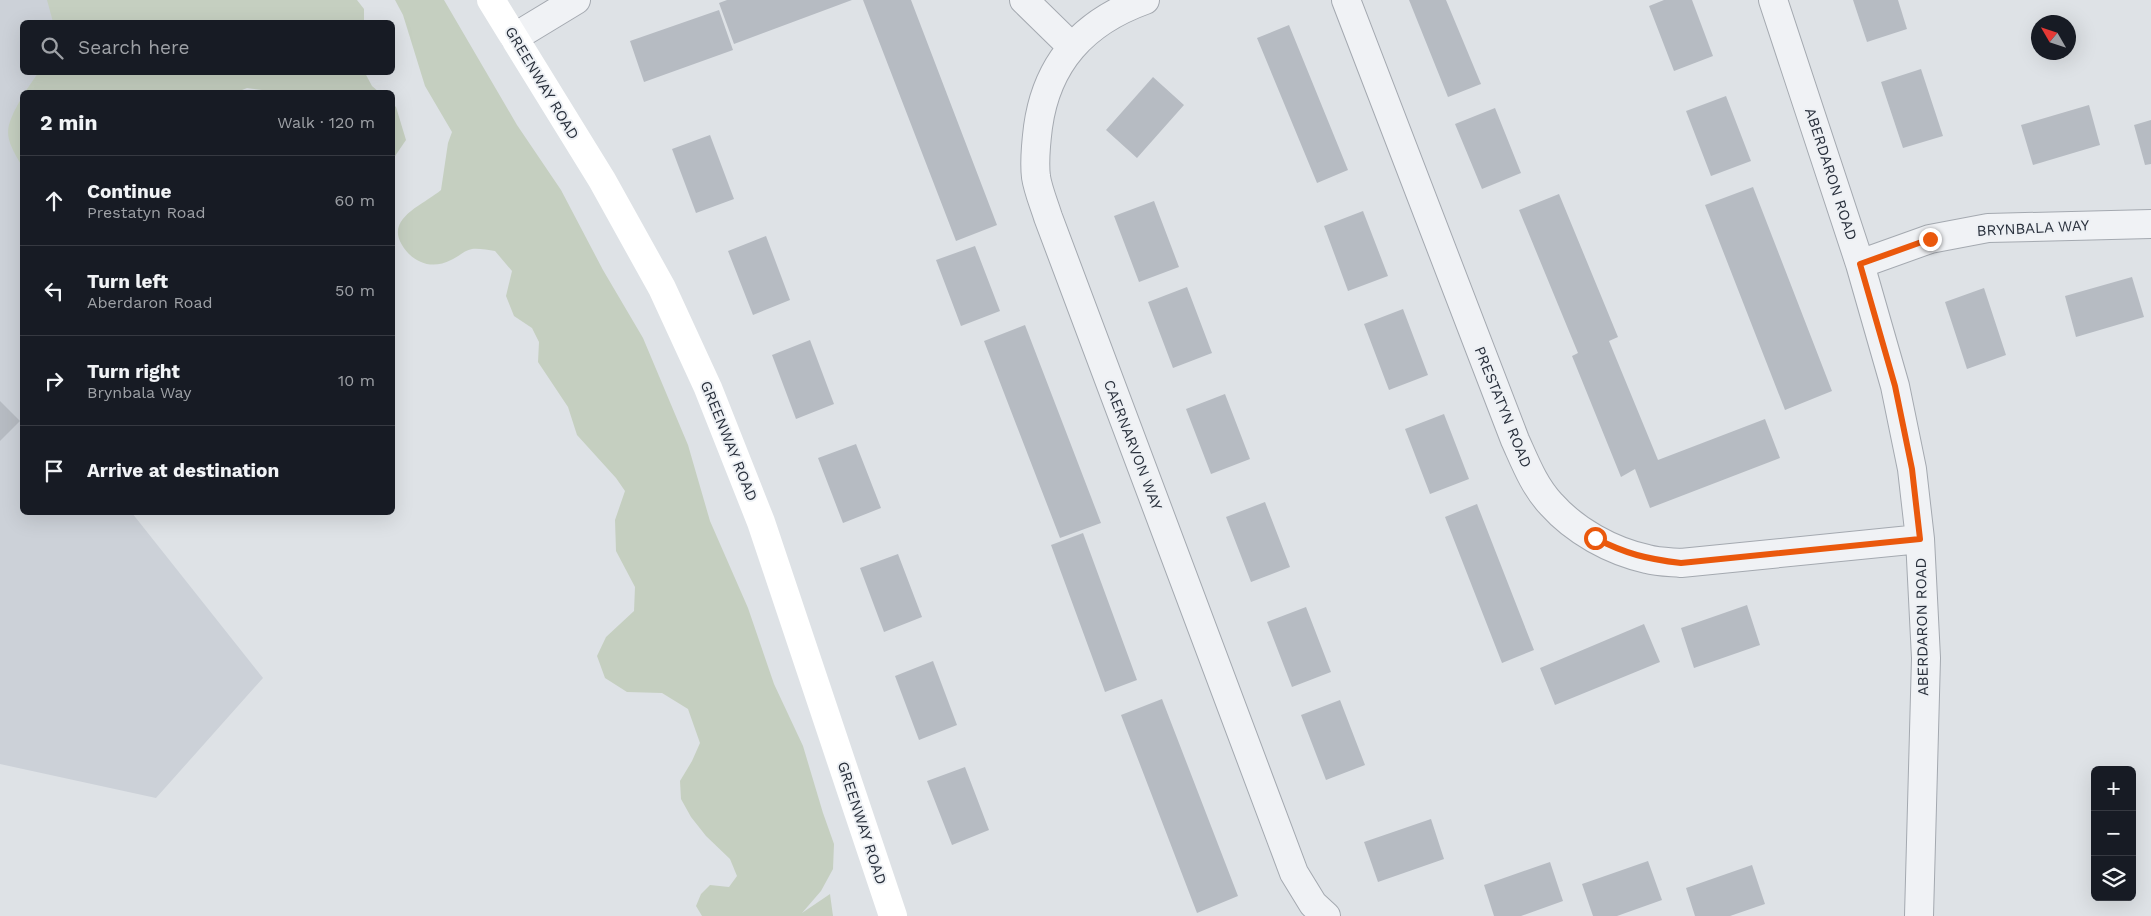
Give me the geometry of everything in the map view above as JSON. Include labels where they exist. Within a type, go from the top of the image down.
[{"type":"street","name":"GREENWAY ROAD","points":[[491,0],[602,180],[662,288],[708,388],[761,522],[893,916]]},
{"type":"street","points":[[514,37],[576,0]]},
{"type":"street","points":[[1024,0],[1072,47]]},
{"type":"street","name":"CAERNARVON WAY","points":[[1145,0],[1104,18],[1088,30],[1060,62],[1049,83],[1040,109],[1035,145],[1036,177],[1048,217],[1294,873],[1313,904],[1326,916]]},
{"type":"street","name":"PRESTATYN ROAD","points":[[1346,0],[1515,440],[1532,477],[1550,503],[1570,523],[1620,551],[1647,560],[1681,563],[1920,539]]},
{"type":"street","name":"ABERDARON ROAD","points":[[1773,0],[1860,264],[1895,386],[1912,469],[1920,539],[1926,658],[1919,916]]},
{"type":"street","name":"BRYNBALA WAY","points":[[1860,264],[1930,239],[1988,228],[2151,224]]},
{"type":"shaded area","points":[[0,0],[72,0],[70,20],[20,20],[20,75],[62,75],[50,90],[20,90],[20,515],[134,515],[263,678],[156,798],[0,764]]},
{"type":"green space","points":[[47,0],[357,0],[364,9],[364,20],[52,20]]},
{"type":"green space","points":[[395,0],[444,0],[517,125],[561,190],[603,270],[643,338],[688,445],[710,521],[748,608],[774,684],[803,746],[834,844],[833,869],[821,891],[802,913],[830,894],[833,916],[702,916],[696,906],[701,894],[710,885],[729,887],[737,876],[730,859],[706,836],[691,817],[681,799],[680,781],[700,743],[688,709],[662,693],[627,692],[605,678],[597,656],[606,637],[634,611],[635,587],[616,551],[615,520],[625,491],[616,478],[577,435],[568,407],[538,362],[539,342],[532,328],[514,316],[506,296],[512,271],[495,251],[472,249],[444,263],[430,264],[417,260],[406,251],[398,235],[403,219],[417,206],[441,190],[448,143],[452,132],[425,86],[403,15]]},
{"type":"green space","points":[[37,75],[366,75],[372,86],[377,90],[262,90],[247,88],[242,90],[26,90]]},
{"type":"green space","points":[[20,101],[20,162],[11,147],[9,139],[8,132],[12,117]]},
{"type":"green space","points":[[395,106],[396,107],[406,140],[395,156]]},
{"type":"building","points":[[727,0],[852,0],[734,44],[719,3]]},
{"type":"building","points":[[863,0],[911,0],[997,225],[956,241]]},
{"type":"building","points":[[1409,0],[1446,0],[1481,84],[1448,97]]},
{"type":"building","points":[[1664,0],[1692,0],[1713,56],[1674,71],[1649,6]]},
{"type":"building","points":[[1853,0],[1898,0],[1907,29],[1867,42]]},
{"type":"building","points":[[719,10],[733,50],[644,82],[630,41]]},
{"type":"building","points":[[1289,25],[1348,170],[1317,183],[1257,38]]},
{"type":"building","points":[[1921,69],[1943,136],[1903,148],[1881,82]]},
{"type":"building","points":[[1153,77],[1184,105],[1137,158],[1106,130]]},
{"type":"building","points":[[1726,96],[1751,161],[1711,176],[1686,111]]},
{"type":"building","points":[[2089,105],[2100,145],[2033,165],[2021,125]]},
{"type":"building","points":[[1495,108],[1521,173],[1482,189],[1455,124]]},
{"type":"building","points":[[2151,120],[2151,164],[2145,165],[2134,125]]},
{"type":"building","points":[[710,135],[734,199],[696,213],[672,149]]},
{"type":"building","points":[[1753,187],[1832,391],[1785,410],[1705,205]]},
{"type":"building","points":[[1559,194],[1618,337],[1609,341],[1658,460],[1765,419],[1780,458],[1650,508],[1635,469],[1621,477],[1572,356],[1578,353],[1519,210]]},
{"type":"building","points":[[1154,201],[1179,267],[1139,282],[1114,216]]},
{"type":"building","points":[[1363,211],[1388,276],[1348,291],[1324,226]]},
{"type":"building","points":[[766,236],[790,300],[753,315],[728,251]]},
{"type":"building","points":[[975,246],[1000,311],[961,326],[936,260]]},
{"type":"building","points":[[2132,277],[2144,317],[2076,337],[2065,296]]},
{"type":"building","points":[[1187,287],[1212,353],[1173,368],[1148,302]]},
{"type":"building","points":[[1984,288],[2006,355],[1967,369],[1945,302]]},
{"type":"building","points":[[1403,309],[1428,375],[1389,390],[1364,324]]},
{"type":"building","points":[[1025,325],[1101,523],[1060,538],[984,341]]},
{"type":"building","points":[[810,340],[834,404],[796,419],[772,355]]},
{"type":"building","points":[[1225,394],[1250,459],[1211,474],[1186,409]]},
{"type":"building","points":[[0,401],[20,421],[0,441]]},
{"type":"building","points":[[1444,414],[1469,479],[1430,494],[1405,429]]},
{"type":"building","points":[[856,444],[881,508],[843,523],[818,458]]},
{"type":"building","points":[[1265,502],[1290,567],[1251,582],[1226,517]]},
{"type":"building","points":[[1477,504],[1534,650],[1502,663],[1445,517]]},
{"type":"building","points":[[1083,533],[1137,680],[1105,692],[1051,545]]},
{"type":"building","points":[[898,554],[922,617],[884,632],[860,568]]},
{"type":"building","points":[[1747,605],[1760,645],[1694,668],[1681,628]]},
{"type":"building","points":[[1306,607],[1331,672],[1292,687],[1267,622]]},
{"type":"building","points":[[1644,624],[1660,662],[1555,705],[1540,668]]},
{"type":"building","points":[[933,661],[957,725],[919,740],[895,676]]},
{"type":"building","points":[[1162,699],[1238,896],[1197,913],[1121,715]]},
{"type":"building","points":[[1340,700],[1365,765],[1326,780],[1301,715]]},
{"type":"building","points":[[965,767],[989,830],[952,845],[927,781]]},
{"type":"building","points":[[1431,819],[1444,859],[1378,882],[1364,842]]},
{"type":"building","points":[[1648,861],[1662,900],[1617,916],[1593,916],[1582,884]]},
{"type":"building","points":[[1550,862],[1563,901],[1521,916],[1494,916],[1484,885]]},
{"type":"building","points":[[1752,865],[1765,904],[1730,916],[1695,916],[1686,888]]},
{"type":"route","points":[[1595,538],[1620,551],[1647,560],[1681,563],[1920,539],[1912,469],[1895,386],[1860,264],[1930,239]]}]
